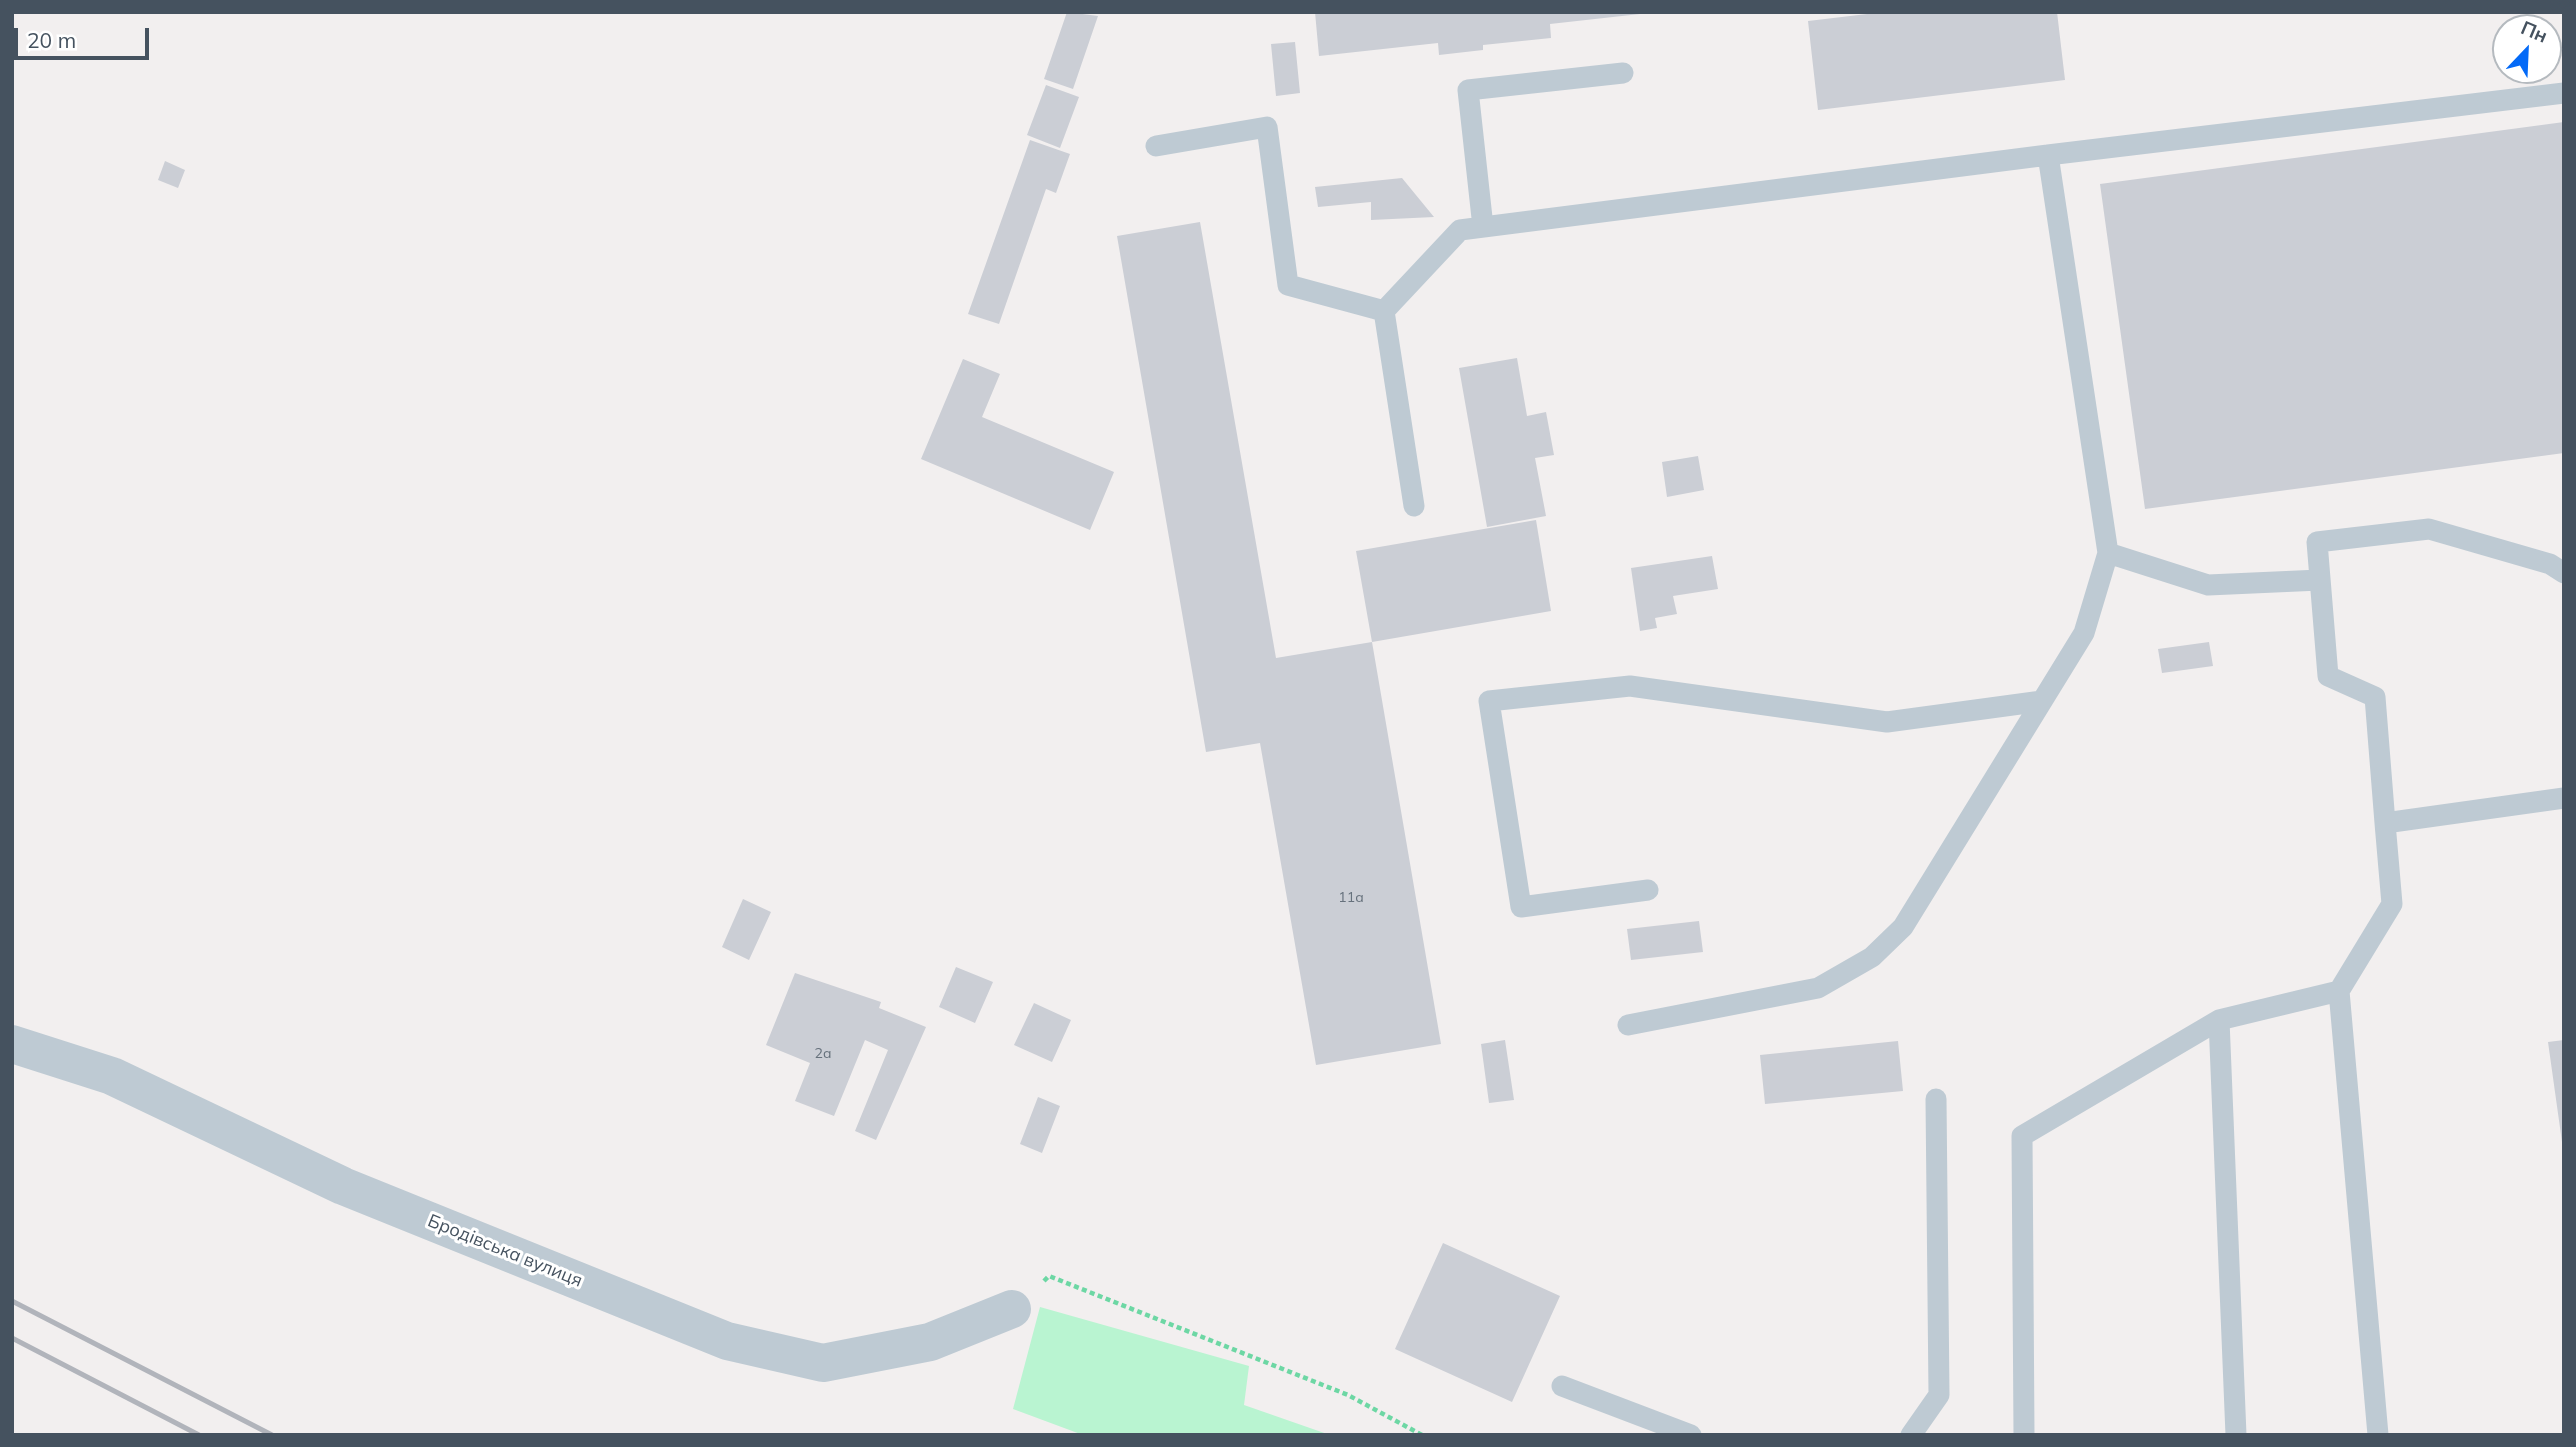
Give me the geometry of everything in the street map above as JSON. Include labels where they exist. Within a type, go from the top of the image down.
[{"type":"street","name":"Бродівська вулиця","points":[[12,1044],[112,1076],[343,1186],[727,1341],[823,1363],[930,1342],[1012,1309]]},
{"type":"lane","points":[[1483,227],[1468,90],[1623,73]]},
{"type":"lane","points":[[1384,311],[1460,230],[2564,93]]},
{"type":"lane","points":[[1156,146],[1267,127],[1288,285],[1384,311]]},
{"type":"lane","points":[[1628,1025],[1818,988],[1872,957],[1903,926],[2084,633],[2108,553],[2048,155]]},
{"type":"lane","points":[[1384,311],[1415,506]]},
{"type":"lane","points":[[2378,1435],[2339,991],[2392,904],[2375,697],[2328,676],[2317,542],[2429,529],[2550,564],[2564,573]]},
{"type":"lane","points":[[2108,553],[2208,586],[2320,580]]},
{"type":"lane","points":[[1648,890],[1521,907],[1489,701],[1630,686],[1887,722],[2042,701]]},
{"type":"lane","points":[[2385,823],[2564,799]]},
{"type":"lane","points":[[2024,1435],[2022,1136],[2219,1020],[2339,991]]},
{"type":"lane","points":[[2219,1020],[2236,1435]]},
{"type":"lane","points":[[1911,1435],[1939,1395],[1937,1099]]},
{"type":"lane","points":[[1562,1386],[1691,1435]]},
{"type":"path","points":[[1012,1309],[1049,1276],[1348,1395],[1422,1435]]},
{"type":"green space","points":[[1040,1307],[1249,1366],[1244,1405],[1330,1435],[1083,1435],[1013,1409]]},
{"type":"building","points":[[1067,12],[1098,16],[1073,89],[1044,79]]},
{"type":"building","points":[[1315,12],[1640,14],[1550,24],[1551,38],[1483,45],[1483,50],[1439,55],[1438,43],[1319,56]]},
{"type":"building","points":[[1884,12],[2057,12],[2065,80],[1818,110],[1808,21]]},
{"type":"building","points":[[1295,42],[1300,93],[1276,96],[1271,44]]},
{"type":"building","points":[[1046,85],[1079,97],[1060,148],[1027,135]]},
{"type":"building","points":[[2564,122],[2564,453],[2145,509],[2100,184]]},
{"type":"building","points":[[1030,140],[1070,154],[1056,193],[1046,189],[999,324],[968,314]]},
{"type":"building","points":[[165,161],[185,170],[178,188],[158,180]]},
{"type":"building","points":[[1402,178],[1434,217],[1371,220],[1371,202],[1318,207],[1315,187]]},
{"type":"building","points":[[1200,222],[1276,658],[1372,642],[1441,1044],[1316,1065],[1260,743],[1206,752],[1117,236]]},
{"type":"building","points":[[1517,358],[1527,416],[1546,412],[1554,455],[1535,458],[1546,516],[1487,527],[1459,368]]},
{"type":"building","points":[[963,359],[1000,374],[982,417],[1114,472],[1090,530],[921,459]]},
{"type":"building","points":[[1698,456],[1704,490],[1667,497],[1662,462]]},
{"type":"building","points":[[1536,520],[1551,611],[1372,642],[1356,551]]},
{"type":"building","points":[[1712,556],[1718,589],[1673,596],[1677,614],[1655,618],[1657,628],[1640,631],[1631,568]]},
{"type":"building","points":[[2209,642],[2213,666],[2162,673],[2158,649]]},
{"type":"building","points":[[743,899],[771,912],[749,960],[722,947]]},
{"type":"building","points":[[1699,921],[1703,952],[1631,960],[1627,929]]},
{"type":"building","points":[[956,967],[993,982],[975,1023],[939,1007]]},
{"type":"building","points":[[795,973],[881,1002],[879,1008],[926,1027],[876,1140],[855,1131],[888,1050],[865,1040],[834,1116],[795,1101],[810,1063],[766,1045]]},
{"type":"building","points":[[1034,1003],[1071,1020],[1052,1062],[1014,1045]]},
{"type":"building","points":[[1505,1040],[1514,1100],[1489,1103],[1481,1044]]},
{"type":"building","points":[[2564,1040],[2564,1142],[2562,1142],[2548,1042]]},
{"type":"building","points":[[1898,1041],[1903,1091],[1765,1104],[1760,1055]]},
{"type":"building","points":[[1038,1097],[1060,1106],[1042,1153],[1020,1144]]},
{"type":"building","points":[[1443,1243],[1560,1296],[1512,1402],[1395,1349]]},
{"type":"railway","points":[[12,1301],[272,1435]]},
{"type":"railway","points":[[12,1338],[199,1435]]}]
